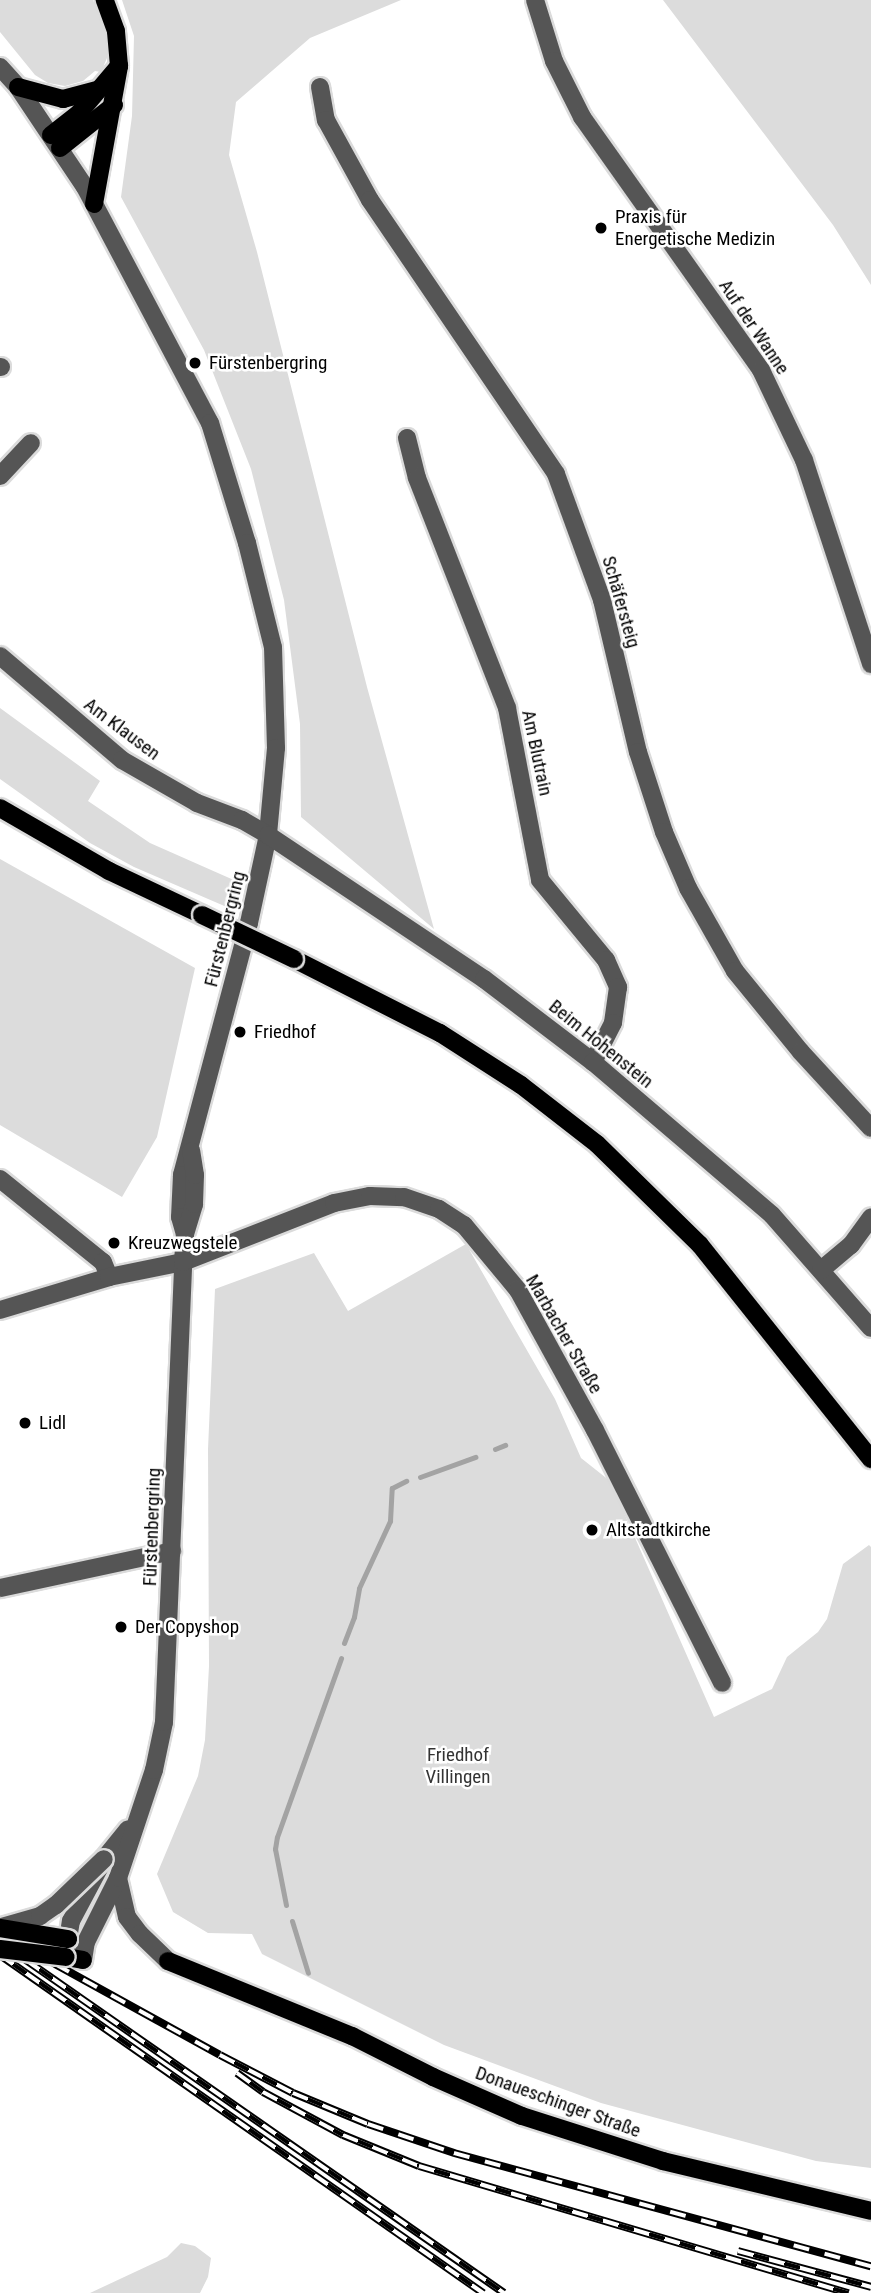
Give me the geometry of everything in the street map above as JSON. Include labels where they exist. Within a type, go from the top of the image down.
[{"type":"main road","points":[[94,204],[119,66],[116,31],[105,0]]},
{"type":"main road","points":[[56,142],[96,90],[119,66]]},
{"type":"main road","points":[[18,87],[63,99],[96,90]]},
{"type":"main road","points":[[56,142],[114,105]]},
{"type":"main road","points":[[0,808],[98,866],[294,959],[440,1033],[521,1085],[633,1177],[700,1245],[868,1455]]},
{"type":"main road","points":[[0,1928],[72,1952]]},
{"type":"main road","points":[[0,1949],[72,1952]]},
{"type":"main road","name":"Donaueschinger Straße","points":[[168,1961],[352,2036],[433,2077],[522,2116],[663,2161],[871,2211]]},
{"type":"street","name":"Auf der Wanne","points":[[536,0],[554,61],[582,117],[761,370],[804,460],[871,664]]},
{"type":"street","name":"Fürstenbergring","points":[[0,67],[18,87],[56,142],[94,204],[210,423],[247,543],[273,648],[276,748],[268,835],[249,923],[191,1150],[195,1175],[194,1204],[185,1234],[183,1262],[164,1722],[154,1770],[118,1878],[86,1942],[72,1952]]},
{"type":"street","name":"Schäfersteig","points":[[320,87],[326,120],[370,200],[556,474],[602,600],[638,752],[664,832],[688,888],[735,971],[801,1052],[871,1128]]},
{"type":"street","name":"Am Blutrain","points":[[407,438],[417,478],[507,708],[540,880],[606,960],[618,987],[613,1023],[593,1062]]},
{"type":"street","points":[[0,476],[31,443]]},
{"type":"street","name":"Am Klausen","points":[[0,656],[122,760],[197,803],[242,820],[268,835]]},
{"type":"street","name":"Beim Hohenstein","points":[[268,835],[484,979],[593,1062],[772,1215],[871,1328]]},
{"type":"street","points":[[0,1180],[103,1262],[109,1278]]},
{"type":"street","name":"Marbacher Straße","points":[[0,1310],[109,1278],[183,1262],[334,1203],[370,1196],[404,1197],[439,1209],[464,1225],[518,1290],[595,1430],[722,1683]]},
{"type":"street","points":[[821,1270],[851,1245],[871,1217]]},
{"type":"street","points":[[0,1588],[172,1552]]},
{"type":"street","points":[[0,1928],[40,1916],[56,1905],[104,1859],[137,1818]]},
{"type":"street","points":[[72,1952],[71,1921],[104,1859]]},
{"type":"street","points":[[118,1878],[127,1917],[168,1961]]},
{"type":"green space","points":[[0,0],[93,0],[107,37],[107,58],[101,72],[95,71],[83,81],[65,86],[48,83],[35,75],[0,32]]},
{"type":"green space","points":[[122,0],[401,0],[310,38],[236,102],[229,155],[257,252],[367,687],[434,929],[301,817],[300,724],[284,600],[251,469],[204,350],[121,197],[132,116],[134,36]]},
{"type":"green space","points":[[663,0],[871,0],[871,285],[833,225]]},
{"type":"green space","points":[[0,708],[100,781],[88,801],[150,843],[236,881],[229,908],[134,867],[90,843],[0,779]]},
{"type":"green space","points":[[0,859],[195,968],[157,1137],[122,1197],[0,1125]]},
{"type":"green space","name":"Friedhof Villingen","points":[[466,1244],[555,1399],[581,1458],[610,1481],[714,1717],[772,1689],[787,1657],[818,1632],[827,1619],[843,1564],[869,1545],[871,1547],[871,2168],[816,2161],[601,2103],[444,2045],[262,1954],[252,1934],[208,1933],[173,1912],[157,1874],[198,1776],[205,1740],[209,1666],[208,1449],[215,1289],[314,1253],[348,1311]]},
{"type":"green space","points":[[181,2243],[195,2246],[211,2258],[208,2277],[200,2293],[90,2293],[167,2257]]},
{"type":"waterway","points":[[495,1449],[505,1445]]},
{"type":"waterway","points":[[420,1477],[475,1457]]},
{"type":"waterway","points":[[344,1643],[354,1617],[359,1588],[390,1521],[392,1488],[406,1481]]},
{"type":"waterway","points":[[286,1905],[275,1849],[277,1837],[341,1658]]},
{"type":"waterway","points":[[292,1921],[308,1973]]},
{"type":"railway","points":[[0,1926],[55,1964],[220,2055],[293,2093],[368,2124],[454,2153],[871,2266]]},
{"type":"railway","points":[[0,1942],[504,2293]]},
{"type":"railway","points":[[0,1955],[483,2293]]},
{"type":"railway","points":[[237,2073],[263,2092],[343,2135],[419,2166],[849,2293]]},
{"type":"railway","points":[[738,2251],[871,2287]]},
{"type":"place","name":"Praxis für Energetische Medizin","points":[[601,228]]},
{"type":"place","name":"Fürstenbergring","points":[[195,363]]},
{"type":"place","name":"Friedhof","points":[[240,1032]]},
{"type":"place","name":"Kreuzwegstele","points":[[114,1243]]},
{"type":"place","name":"Lidl","points":[[25,1423]]},
{"type":"place","name":"Altstadtkirche","points":[[592,1530]]},
{"type":"place","name":"Der Copyshop","points":[[121,1627]]}]
